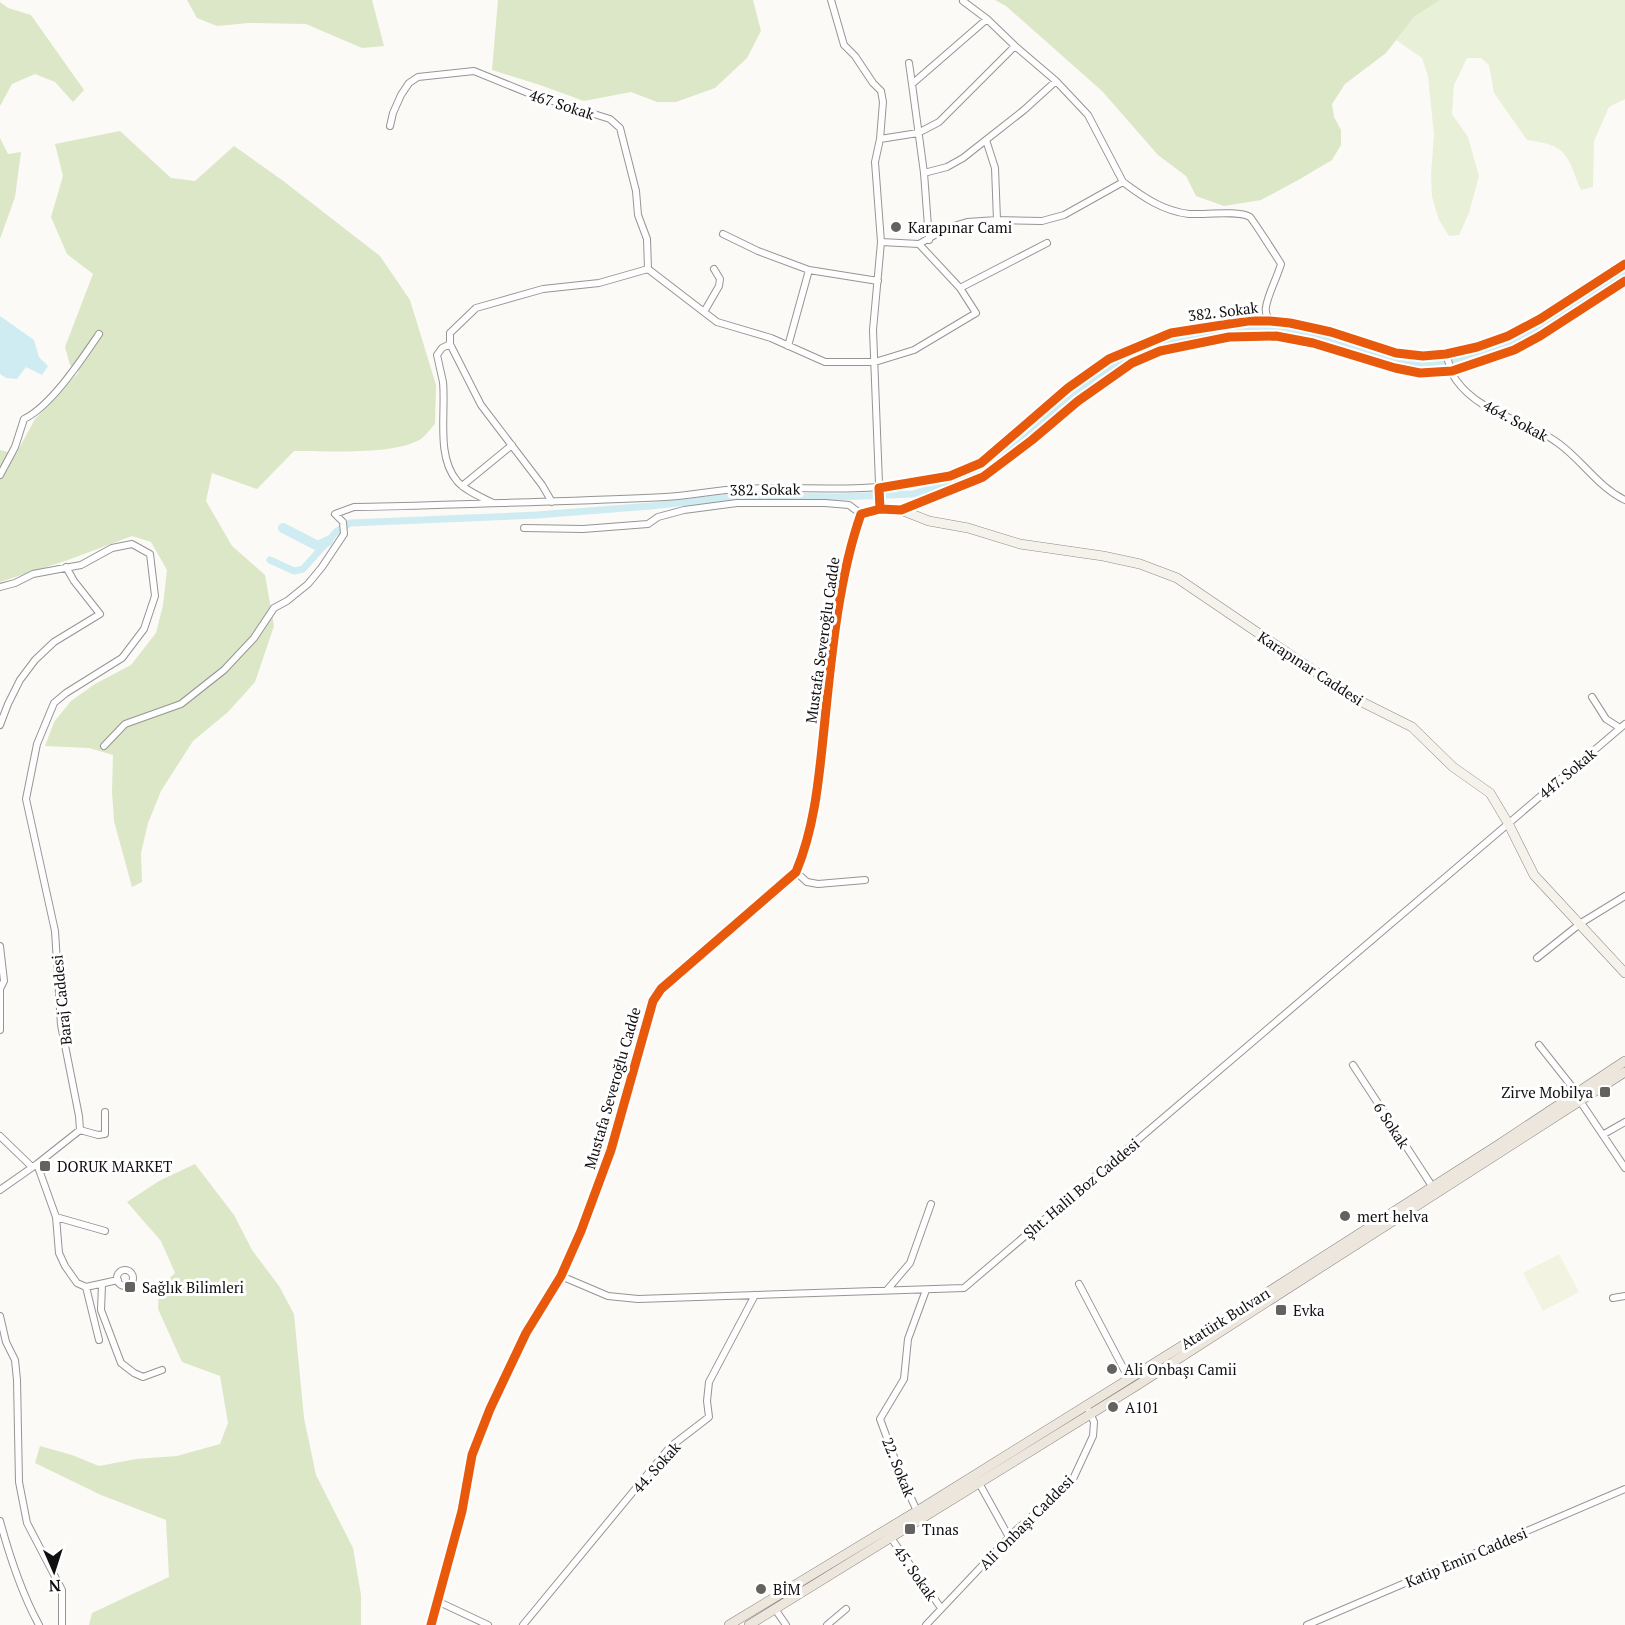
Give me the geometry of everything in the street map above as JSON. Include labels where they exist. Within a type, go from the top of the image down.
[{"type":"main road","name":"Atatürk Bulvarı","points":[[729,1625],[1241,1319],[1578,1097],[1625,1061]]},
{"type":"main road","name":"Atatürk Bulvarı","points":[[749,1625],[979,1483],[1129,1379],[1432,1186],[1578,1097],[1625,1072]]},
{"type":"street","points":[[831,0],[844,45],[855,56],[873,84],[881,91],[883,102],[880,139],[875,162],[881,242],[873,330],[880,505]]},
{"type":"street","points":[[963,1],[987,18],[1056,81],[1088,115],[1123,182],[1143,197],[1165,209],[1188,214],[1238,214],[1250,218],[1281,264],[1266,308],[1266,315],[1270,321]]},
{"type":"street","points":[[912,84],[987,18]]},
{"type":"street","points":[[880,139],[918,133],[939,122],[1015,46]]},
{"type":"street","points":[[909,63],[924,173],[929,240]]},
{"type":"street","name":"467 Sokak","points":[[390,126],[393,113],[409,83],[418,78],[474,71],[533,95],[610,119],[620,128],[636,191],[638,215],[647,239],[648,269]]},
{"type":"street","points":[[924,173],[947,167],[963,158],[1024,110],[1056,81]]},
{"type":"street","points":[[986,140],[995,168],[997,220]]},
{"type":"street","points":[[881,242],[920,244],[958,224],[997,220],[1042,221],[1064,215],[1123,182]]},
{"type":"street","points":[[723,234],[758,251],[809,270],[878,281]]},
{"type":"street","points":[[960,288],[1047,243]]},
{"type":"street","points":[[552,502],[542,485],[482,405],[450,344],[450,333],[476,308],[543,289],[599,283],[648,269],[717,322],[771,338],[825,362],[875,362],[914,350],[976,313],[960,288],[920,244]]},
{"type":"street","name":"382. Sokak","points":[[104,746],[125,724],[181,704],[224,670],[254,638],[274,608],[308,584],[322,567],[344,533],[343,522],[335,514],[354,507],[671,497],[736,489],[879,488],[950,476],[981,463],[1068,388],[1109,359],[1171,333],[1248,321],[1290,322],[1331,332],[1396,353],[1423,356],[1446,355],[1508,336],[1540,319],[1625,264]]},
{"type":"street","points":[[704,312],[719,286],[720,279],[714,269]]},
{"type":"street","points":[[788,346],[809,270]]},
{"type":"street","points":[[524,528],[583,529],[648,524],[658,517],[684,510],[737,503],[825,503],[849,505],[861,513],[880,505],[901,510],[983,477],[1078,401],[1132,363],[1160,351],[1229,337],[1276,336],[1313,343],[1395,368],[1420,373],[1451,368],[1514,350],[1540,336],[1625,281]]},
{"type":"street","points":[[0,475],[15,447],[24,419],[34,414],[45,403],[75,368],[99,334]]},
{"type":"street","points":[[450,344],[442,348],[437,355],[442,382],[448,466],[462,486],[493,503]]},
{"type":"street","name":"464. Sokak","points":[[1446,355],[1456,379],[1470,394],[1497,413],[1540,431],[1560,444],[1605,487],[1625,500]]},
{"type":"street","points":[[462,486],[512,445]]},
{"type":"street","name":"Karapınar Caddesi","points":[[901,510],[929,521],[968,528],[1020,544],[1103,556],[1140,564],[1177,578],[1354,698],[1412,727],[1453,767],[1490,793],[1534,875],[1625,973]]},
{"type":"street","name":"Mustafa Severoğlu Cadde","points":[[431,1625],[462,1511],[472,1455],[490,1409],[526,1333],[561,1276],[581,1232],[611,1150],[653,1001],[661,989],[796,872],[806,848],[816,796],[845,570],[861,513]]},
{"type":"street","name":"Baraj Caddesi","points":[[66,567],[81,565],[112,548],[132,544],[150,554],[155,596],[144,629],[122,658],[54,703],[44,724],[30,772],[26,799],[55,931],[61,1025],[80,1130]]},
{"type":"street","points":[[0,587],[33,574],[66,567],[100,614],[54,642],[35,660],[20,680],[0,725]]},
{"type":"street","points":[[1592,697],[1606,719],[1622,726]]},
{"type":"street","name":"447. Sokak","points":[[1508,823],[1622,726]]},
{"type":"street","name":"Şht. Halil Boz Caddesi","points":[[561,1276],[608,1296],[638,1299],[964,1288],[1508,823]]},
{"type":"street","points":[[796,872],[807,882],[818,884],[865,880]]},
{"type":"street","points":[[1537,958],[1581,923],[1625,896]]},
{"type":"street","points":[[0,946],[4,981],[0,989],[0,1030]]},
{"type":"street","points":[[1539,1045],[1604,1134],[1625,1168]]},
{"type":"street","name":"6 Sokak","points":[[1353,1065],[1432,1186]]},
{"type":"street","points":[[0,1190],[80,1130],[98,1135],[105,1134],[105,1112]]},
{"type":"street","points":[[1604,1134],[1625,1122]]},
{"type":"street","points":[[0,1136],[35,1165],[56,1217],[59,1253],[77,1283],[86,1287],[118,1280]]},
{"type":"street","points":[[886,1290],[910,1263],[931,1204]]},
{"type":"street","points":[[56,1217],[105,1231]]},
{"type":"street","points":[[1079,1284],[1129,1379]]},
{"type":"street","points":[[102,1285],[101,1310],[121,1363],[143,1377],[162,1370]]},
{"type":"street","points":[[86,1287],[99,1340]]},
{"type":"street","name":"22. Sokak","points":[[917,1511],[879,1419],[904,1379],[908,1340],[926,1290]]},
{"type":"street","name":"44. Sokak","points":[[524,1625],[670,1447],[709,1417],[707,1401],[709,1382],[755,1295]]},
{"type":"street","points":[[1613,1298],[1625,1296]]},
{"type":"street","points":[[0,1316],[6,1342],[15,1360],[19,1482],[27,1523],[62,1590],[62,1625]]},
{"type":"street","name":"Ali Onbaşı Caddesi","points":[[926,1625],[1009,1537],[1073,1479],[1093,1436],[1094,1422],[1088,1409]]},
{"type":"street","points":[[979,1483],[1009,1537]]},
{"type":"street","name":"Katip Emin Caddesi","points":[[1307,1625],[1625,1489]]},
{"type":"street","points":[[0,1521],[12,1565],[39,1625]]},
{"type":"street","name":"45. Sokak","points":[[891,1538],[941,1608]]},
{"type":"street","points":[[437,1601],[488,1625]]},
{"type":"street","points":[[776,1609],[786,1625]]},
{"type":"street","points":[[827,1625],[846,1609]]},
{"type":"green space","points":[[187,0],[372,0],[384,46],[362,48],[306,24],[249,23],[217,26],[197,18]]},
{"type":"green space","points":[[498,0],[753,0],[761,31],[747,58],[715,88],[676,102],[657,102],[631,92],[584,101],[492,70]]},
{"type":"green space","points":[[995,0],[1440,0],[1414,17],[1386,53],[1345,84],[1332,104],[1334,117],[1341,130],[1341,145],[1332,160],[1261,200],[1224,206],[1196,196],[1186,176],[1158,155],[1102,91],[1006,6]]},
{"type":"green space","points":[[1440,0],[1625,0],[1625,99],[1609,107],[1594,141],[1593,187],[1581,190],[1568,160],[1559,149],[1541,142],[1527,140],[1494,93],[1489,65],[1481,58],[1467,58],[1454,85],[1452,114],[1468,137],[1479,176],[1469,213],[1459,235],[1449,236],[1439,220],[1432,197],[1434,135],[1428,76],[1422,58],[1396,40],[1414,17]]},
{"type":"green space","points":[[0,2],[8,8],[31,15],[84,90],[73,102],[55,82],[35,74],[12,84],[0,106]]},
{"type":"green space","points":[[120,131],[171,178],[195,181],[234,146],[380,256],[410,300],[436,385],[435,424],[421,439],[407,445],[358,451],[294,451],[257,489],[212,473],[206,501],[232,546],[265,575],[274,626],[255,682],[228,712],[193,741],[161,791],[148,823],[141,853],[142,882],[132,887],[114,821],[113,755],[89,748],[45,746],[54,722],[71,701],[95,684],[131,665],[156,633],[163,605],[167,570],[151,542],[132,536],[0,582],[0,450],[16,454],[35,419],[79,372],[70,365],[65,347],[93,274],[67,254],[51,217],[63,176],[55,144]]},
{"type":"green space","points":[[0,138],[8,154],[21,152],[15,197],[0,239]]},
{"type":"green space","points":[[195,1164],[234,1215],[252,1250],[279,1286],[294,1314],[304,1418],[316,1475],[353,1548],[361,1595],[361,1625],[89,1625],[92,1613],[169,1577],[166,1520],[101,1495],[35,1463],[40,1446],[99,1466],[136,1459],[177,1456],[220,1444],[228,1423],[220,1376],[182,1362],[158,1309],[159,1288],[175,1273],[161,1241],[127,1202],[159,1181]]},
{"type":"green space","points":[[1559,1254],[1579,1292],[1543,1311],[1523,1273]]},
{"type":"water","points":[[0,316],[34,340],[39,357],[48,366],[42,375],[26,367],[17,379],[6,378],[0,374]]},
{"type":"waterway","points":[[270,560],[294,571],[303,569],[336,532],[350,523],[537,515],[741,496],[839,497],[913,494],[979,472],[1035,428],[1095,376],[1144,348],[1194,335],[1251,329],[1300,332],[1349,344],[1416,365],[1477,356],[1505,348],[1625,275]]},
{"type":"waterway","points":[[283,528],[318,546],[328,541]]},
{"type":"cycle path","points":[[880,509],[879,488],[950,476],[981,463],[1068,388],[1109,359],[1171,333],[1248,321],[1270,321],[1331,332],[1396,353],[1423,356],[1446,354],[1477,347],[1508,336],[1540,319],[1625,264]]},
{"type":"cycle path","points":[[431,1625],[462,1511],[472,1455],[490,1409],[526,1333],[561,1276],[581,1231],[611,1150],[653,1001],[661,989],[796,872],[808,837],[815,802],[841,592],[846,565],[861,514],[880,509],[901,510],[983,477],[1078,401],[1132,363],[1160,351],[1229,337],[1276,336],[1313,343],[1395,368],[1420,373],[1452,371],[1514,350],[1540,336],[1625,281]]},
{"type":"place","name":"Karapınar Cami","points":[[896,227]]},
{"type":"place","name":"Zirve Mobilya","points":[[1605,1092]]},
{"type":"place","name":"DORUK MARKET","points":[[45,1166]]},
{"type":"place","name":"mert helva","points":[[1345,1216]]},
{"type":"place","name":"Sağlık Bilimleri","points":[[130,1287]]},
{"type":"place","name":"Evka","points":[[1281,1310]]},
{"type":"place","name":"Ali Onbaşı Camii","points":[[1112,1369]]},
{"type":"place","name":"A101","points":[[1113,1407]]},
{"type":"place","name":"Tınas","points":[[910,1529]]},
{"type":"place","name":"BİM","points":[[761,1589]]}]
